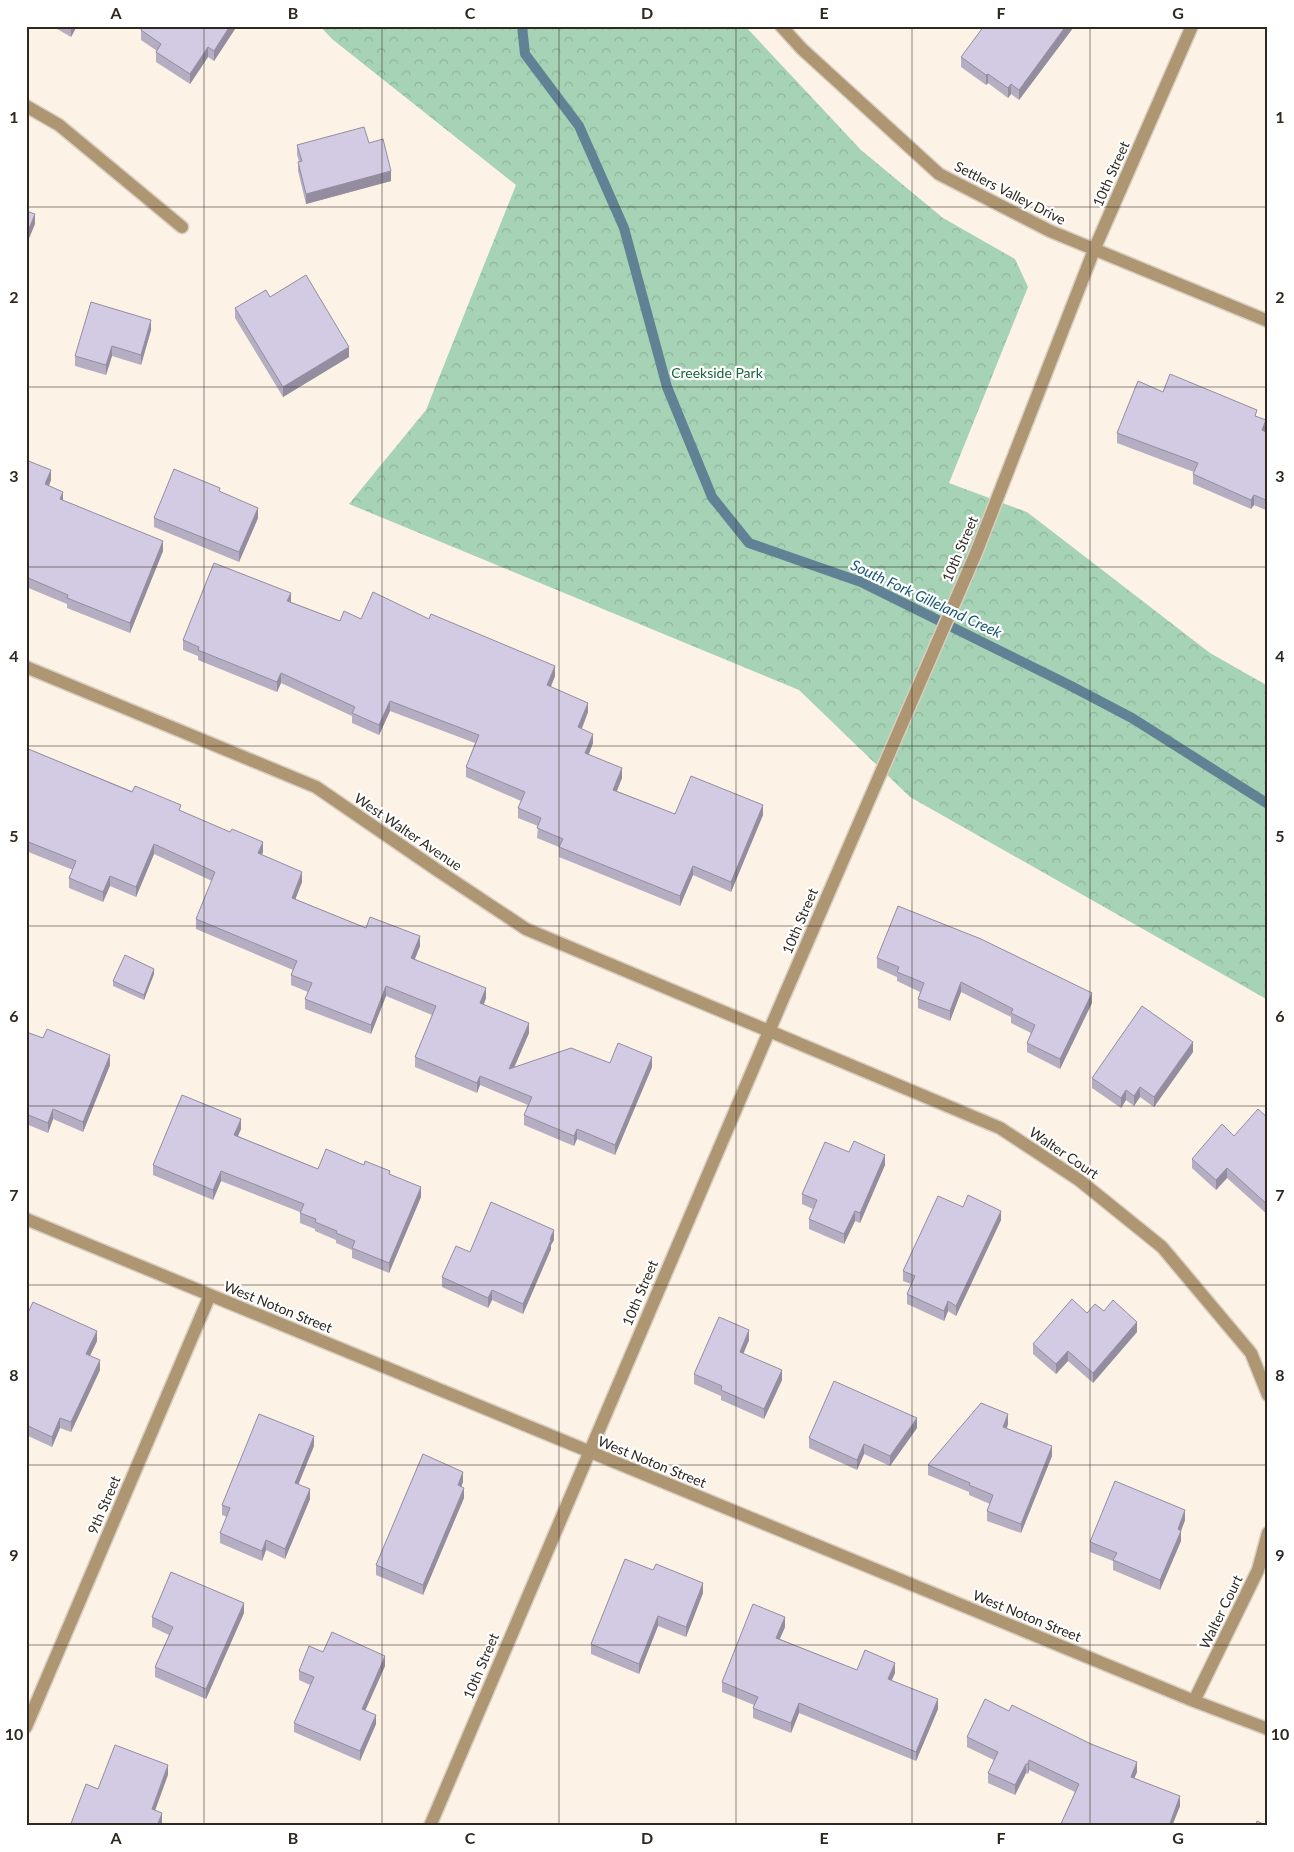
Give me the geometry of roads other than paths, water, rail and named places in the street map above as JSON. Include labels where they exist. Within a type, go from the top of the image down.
[{"type":"street","name":"Settlers Valley Drive","points":[[781,26],[802,49],[939,174],[1050,232],[1268,321]]},
{"type":"street","name":"10th Street","points":[[430,1826],[970,565],[1094,250],[1192,26]]},
{"type":"street","points":[[26,106],[59,124],[182,227]]},
{"type":"street","name":"West Walter Avenue","points":[[26,667],[316,787],[526,929],[769,1031]]},
{"type":"street","name":"Walter Court","points":[[769,1031],[1000,1128],[1079,1180],[1162,1247],[1251,1353],[1268,1395]]},
{"type":"street","name":"West Noton Street","points":[[26,1219],[1194,1701],[1268,1729]]},
{"type":"street","name":"9th Street","points":[[26,1727],[210,1295]]},
{"type":"street","name":"Walter Court","points":[[1194,1701],[1258,1570],[1268,1533]]},
{"type":"waterway","name":"South Fork Gilleland Creek","points":[[522,26],[525,54],[579,126],[624,228],[667,387],[712,497],[749,543],[861,582],[1069,685],[1132,718],[1268,804]]},
{"type":"park label","name":"Creekside Park","points":[[717,373]]}]
